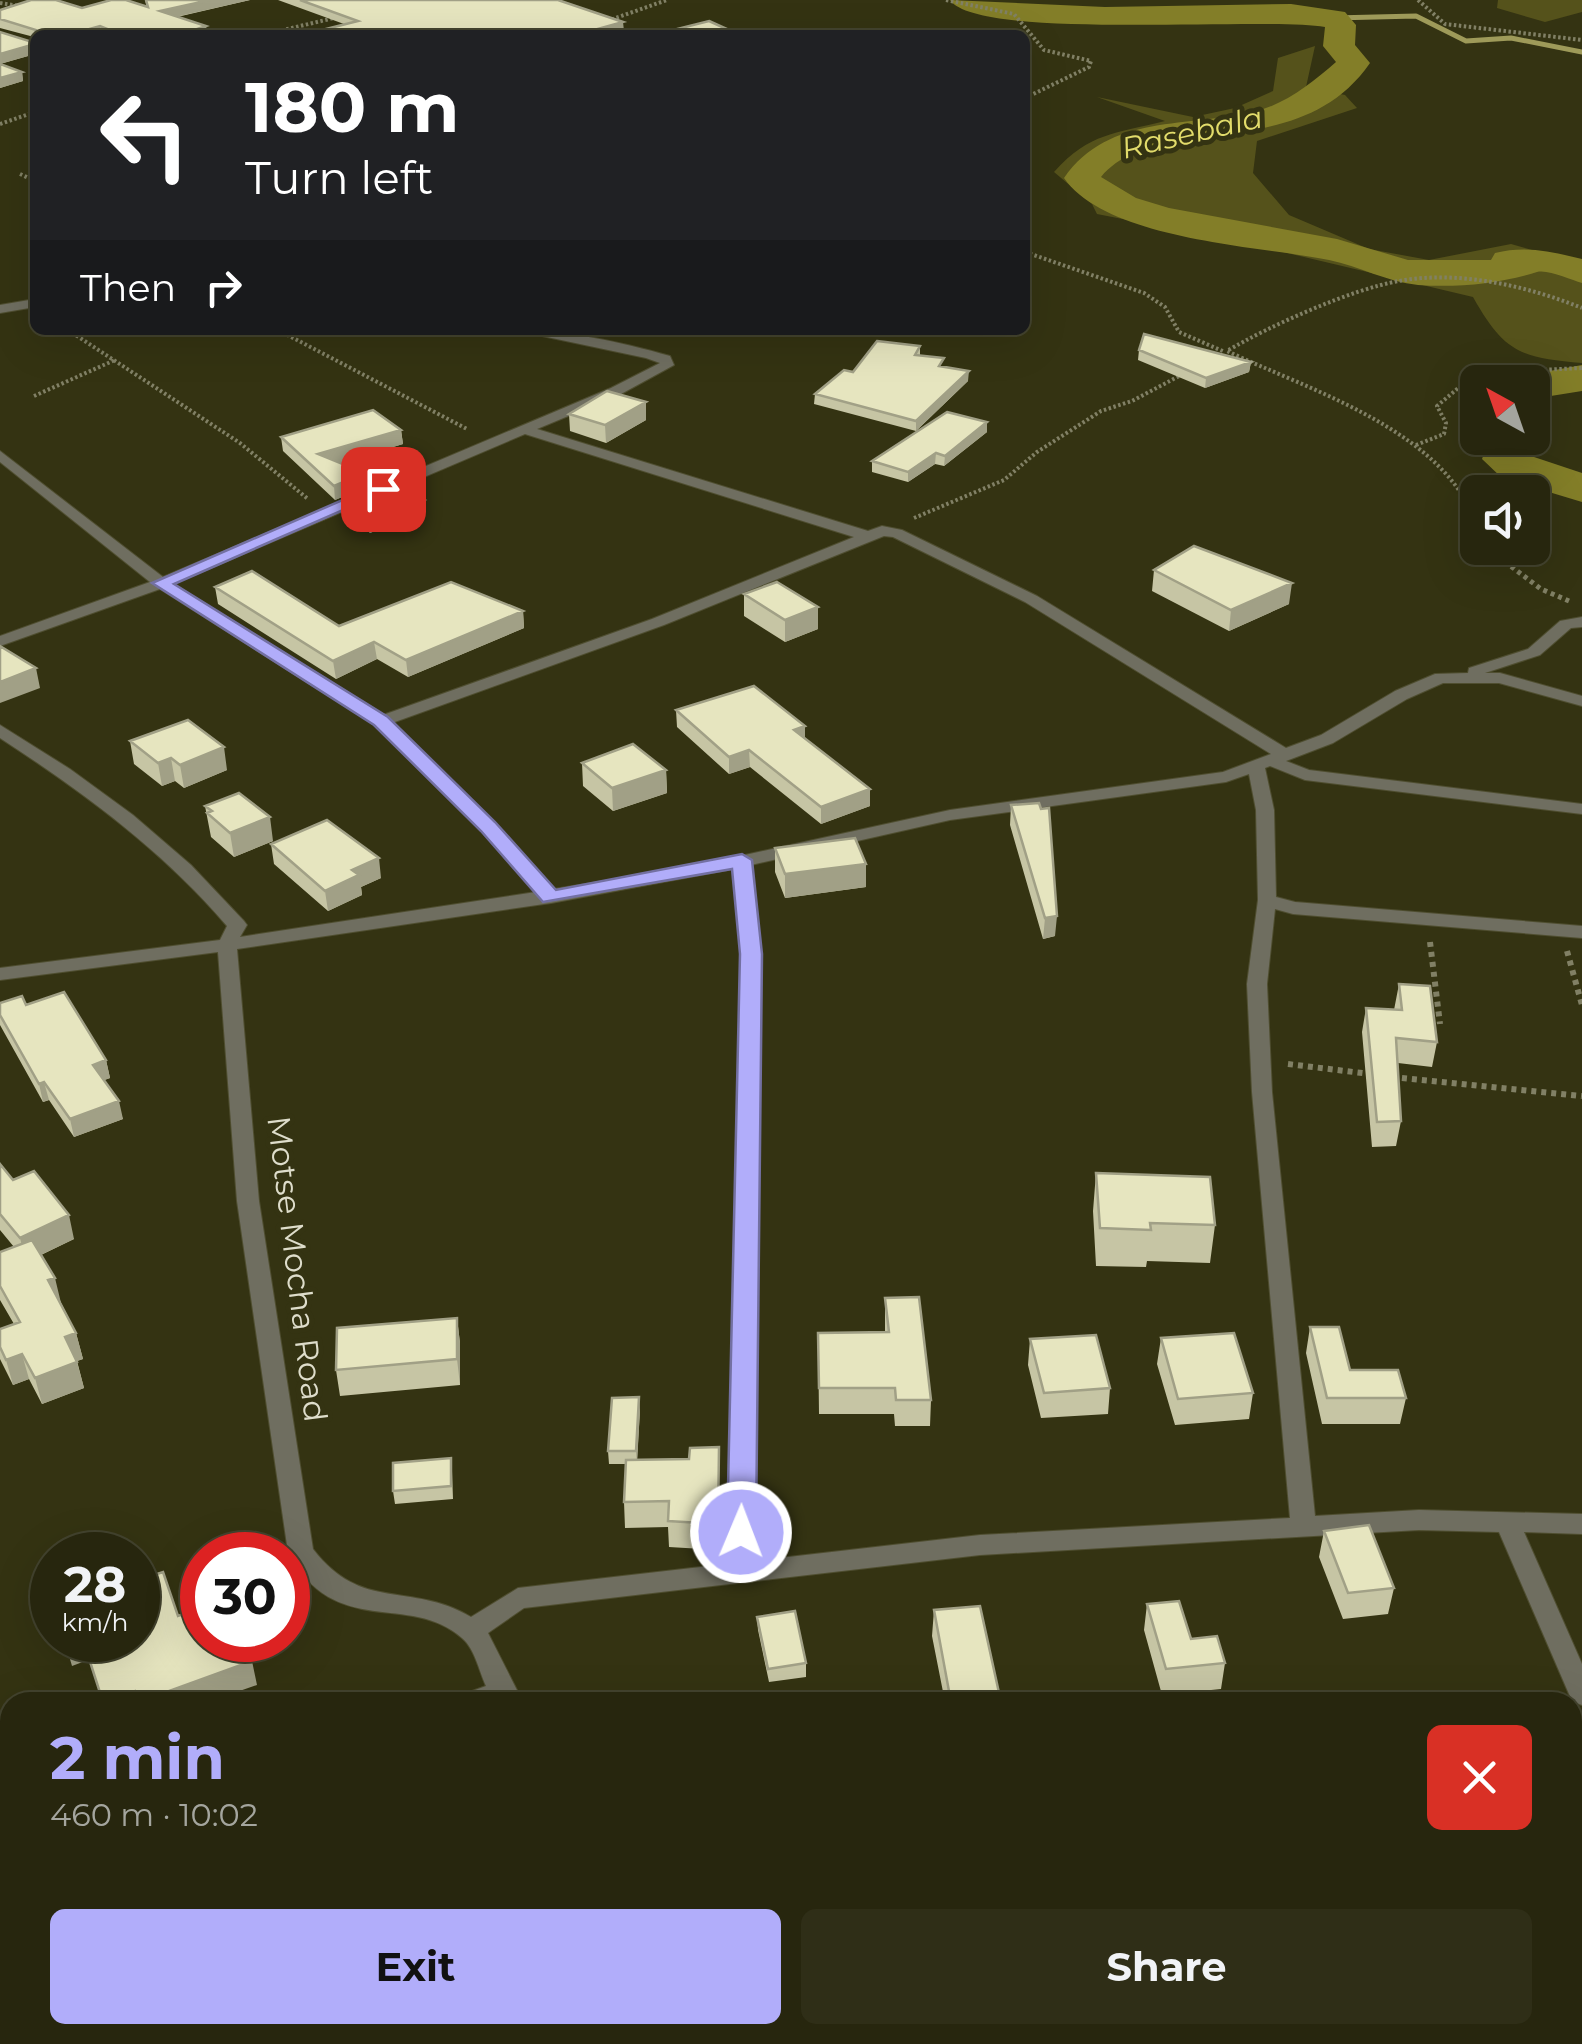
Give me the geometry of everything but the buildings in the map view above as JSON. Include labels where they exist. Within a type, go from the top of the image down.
[{"type":"street","points":[[0,308],[30,304]]},
{"type":"street","points":[[0,641],[161,583],[616,392],[667,366],[664,359],[648,354],[547,335]]},
{"type":"street","points":[[522,429],[852,534],[876,533],[909,539],[1031,599],[1271,761],[1305,775],[1582,809]]},
{"type":"street","points":[[0,456],[161,583],[381,721],[488,827],[551,897]]},
{"type":"street","points":[[381,721],[658,622],[876,533]]},
{"type":"street","points":[[0,974],[551,897],[950,816],[1226,778],[1327,738],[1423,684],[1534,652],[1566,624],[1582,622]]},
{"type":"street","points":[[1458,675],[1500,678],[1582,701]]},
{"type":"street","name":"Motse Mocha Road","points":[[0,730],[145,834],[206,886],[238,924],[228,945],[248,1201],[301,1552],[315,1575],[351,1599],[430,1610],[472,1630]]},
{"type":"street","points":[[1271,761],[1265,810],[1266,900],[1257,984],[1304,1528]]},
{"type":"street","points":[[740,1571],[751,954],[742,860]]},
{"type":"street","points":[[1266,900],[1293,908],[1572,931]]},
{"type":"street","points":[[503,1692],[472,1630],[518,1598],[980,1545],[1419,1520],[1582,1524]]},
{"type":"street","points":[[1507,1522],[1581,1692]]},
{"type":"path","points":[[602,22],[668,0]]},
{"type":"path","points":[[946,0],[1014,14],[1027,30]]},
{"type":"path","points":[[1418,0],[1445,24],[1582,40]]},
{"type":"path","points":[[0,3],[28,8]]},
{"type":"path","points":[[282,30],[336,17]]},
{"type":"path","points":[[1030,33],[1044,50],[1091,61],[1089,68],[1030,96]]},
{"type":"path","points":[[0,124],[30,114]]},
{"type":"path","points":[[20,174],[30,179]]},
{"type":"path","points":[[1030,254],[1144,293],[1165,307],[1179,332],[1406,436],[1460,492]]},
{"type":"path","points":[[1211,360],[1266,328],[1399,281],[1470,279],[1554,297],[1582,308]]},
{"type":"path","points":[[76,335],[240,443],[326,513]]},
{"type":"path","points":[[288,335],[493,442]]},
{"type":"path","points":[[34,396],[116,360]]},
{"type":"path","points":[[876,533],[1004,480],[1037,452],[1101,411],[1132,401],[1196,368]]},
{"type":"path","points":[[1415,446],[1444,434],[1446,423],[1437,406],[1476,373],[1582,368]]},
{"type":"path","points":[[1510,565],[1542,589],[1582,607]]},
{"type":"path","points":[[1428,920],[1440,1024]]},
{"type":"path","points":[[1572,931],[1582,1005]]},
{"type":"path","points":[[1262,1062],[1582,1096]]},
{"type":"shaded area","points":[[1498,0],[1582,0],[1582,12],[1545,22],[1497,8]]},
{"type":"shaded area","points":[[1315,46],[1306,87],[1345,95],[1357,108],[1257,141],[1253,173],[1289,215],[1369,249],[1429,260],[1511,244],[1582,264],[1582,363],[1529,355],[1517,349],[1495,331],[1473,297],[1245,243],[1097,214],[1092,204],[1054,172],[1092,142],[1165,121],[1097,97],[1193,117],[1235,108],[1273,91],[1278,58]]},
{"type":"waterway","name":"Rasebala","points":[[965,0],[1057,15],[1246,12],[1334,18],[1341,25],[1339,46],[1354,63],[1302,104],[1261,121],[1175,132],[1120,146],[1098,159],[1082,178],[1096,193],[1159,217],[1337,250],[1408,272],[1518,269],[1509,261],[1543,261],[1582,271]]},
{"type":"waterway","points":[[1334,18],[1416,16],[1466,41],[1511,38],[1582,52]]},
{"type":"waterway","name":"Rasebala","points":[[1550,383],[1582,378]]},
{"type":"waterway","name":"Rasebala","points":[[1506,455],[1504,459],[1510,464],[1528,472],[1582,488]]},
{"type":"route","points":[[383,489],[161,583],[381,721],[488,827],[551,897],[686,874],[742,860],[751,954],[741,1532]]}]
